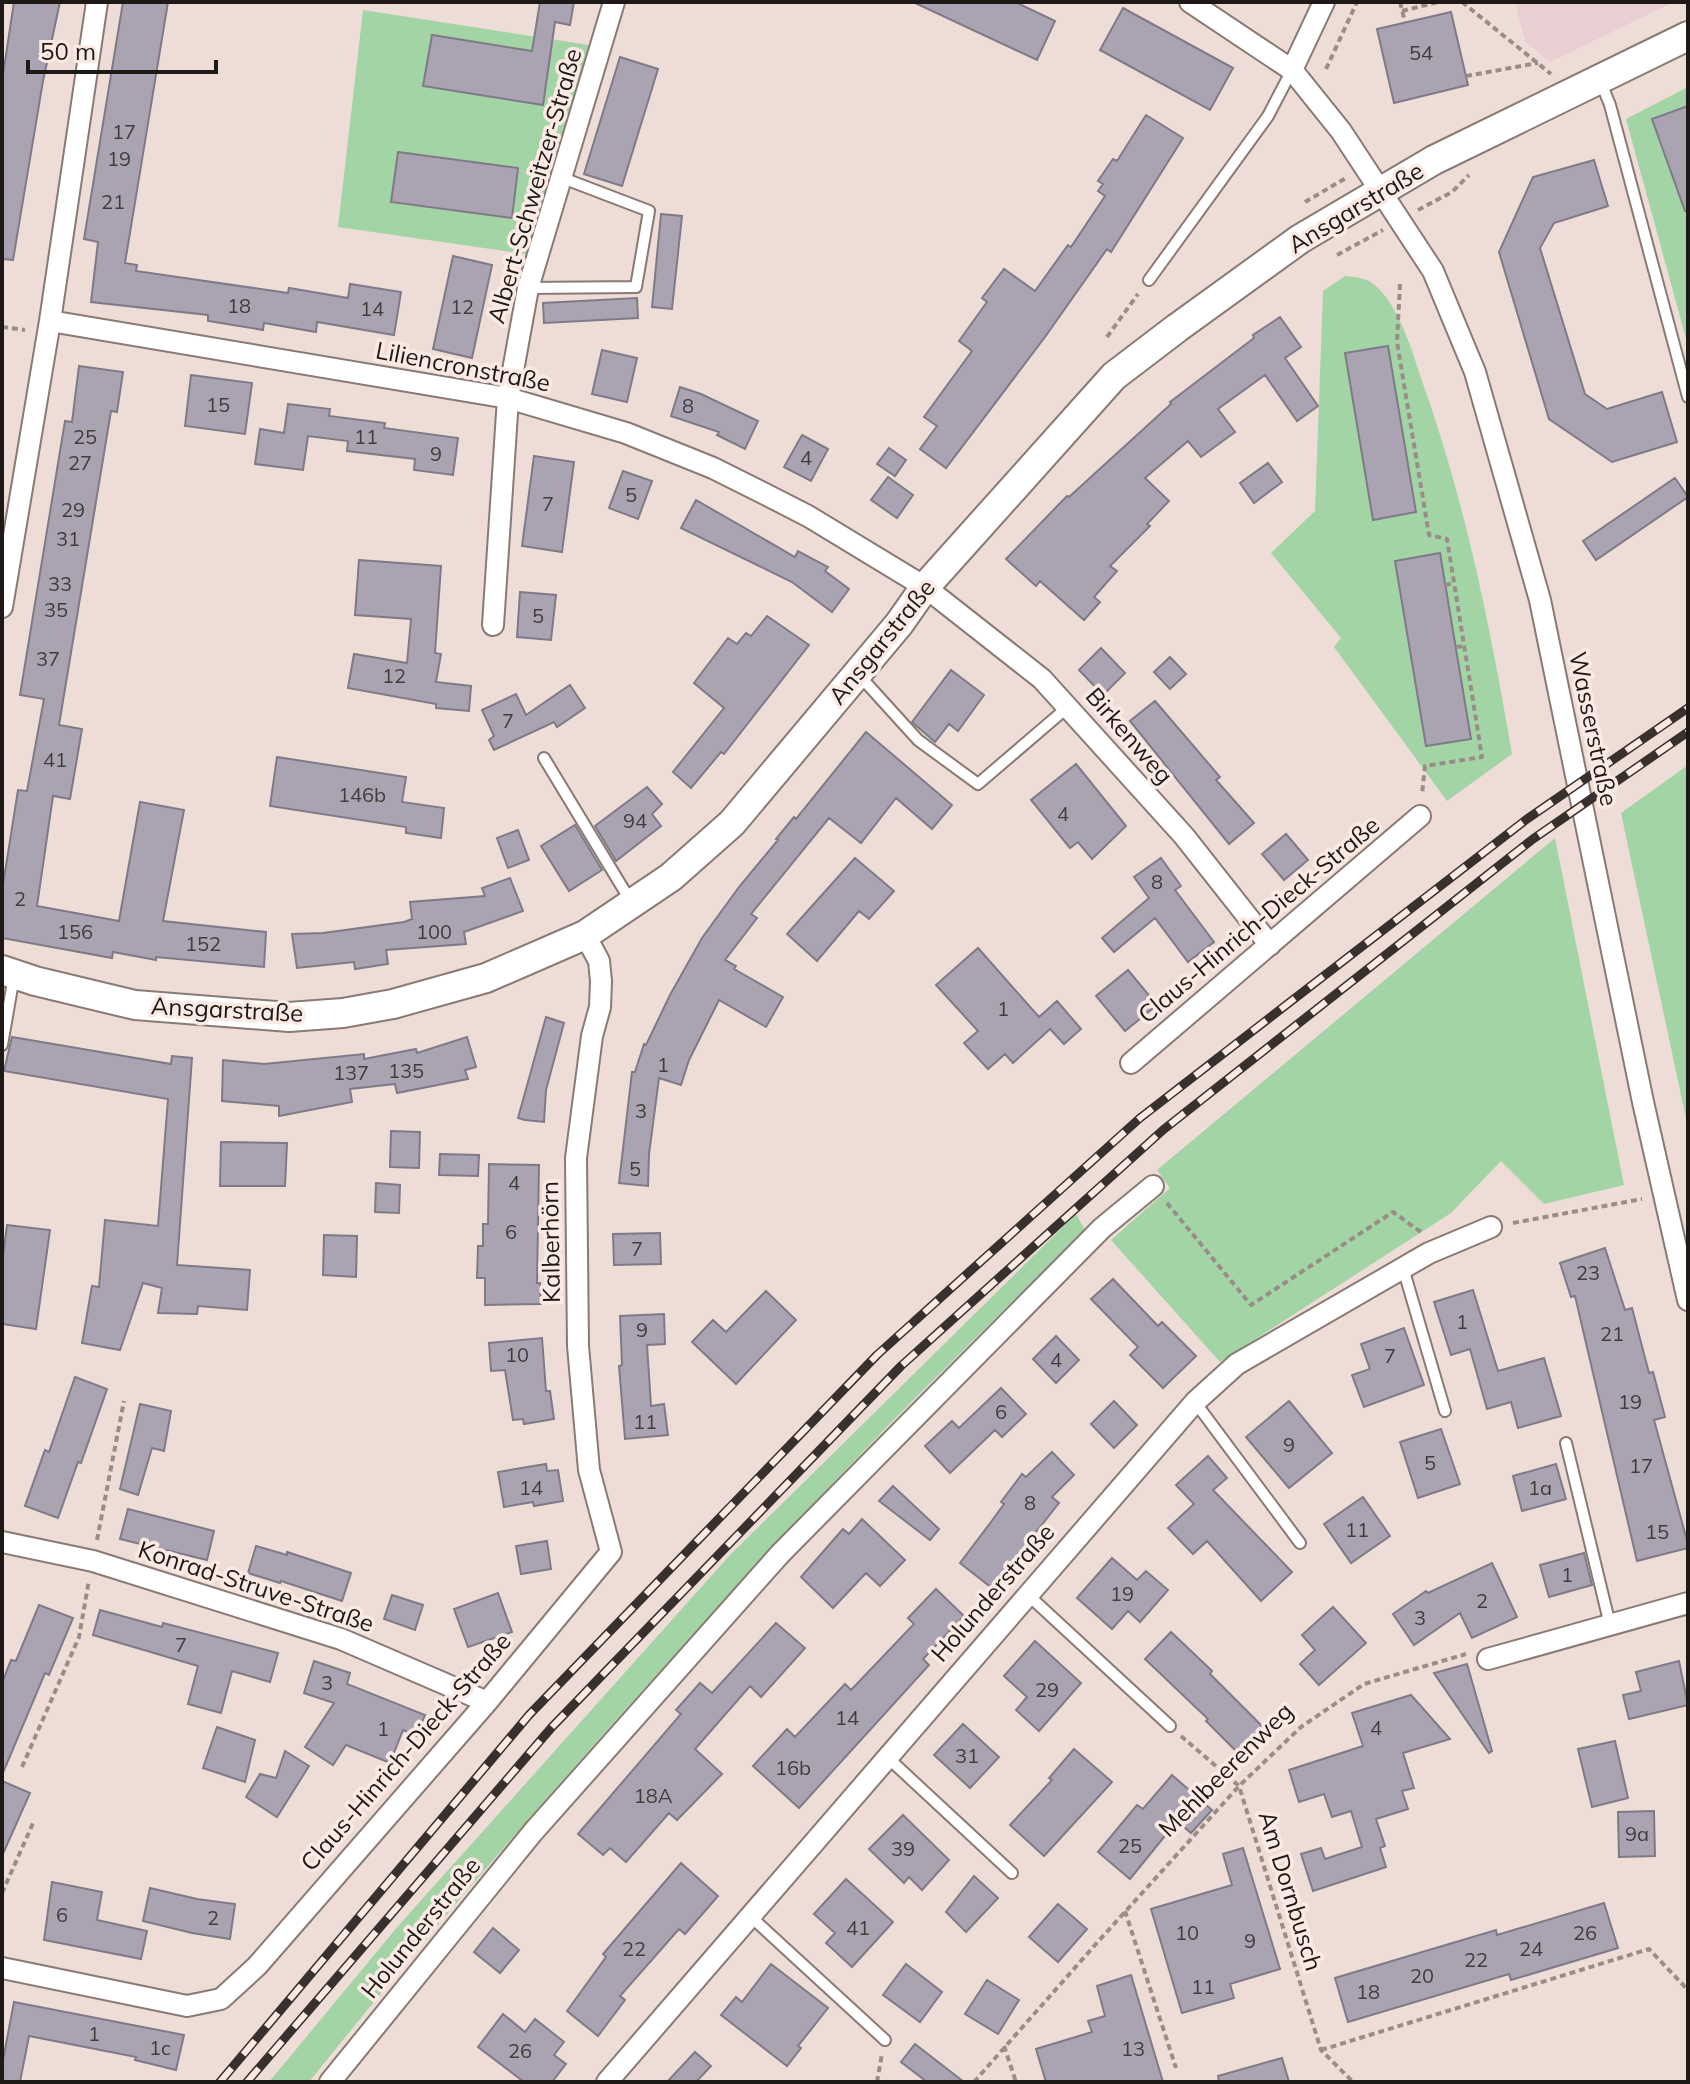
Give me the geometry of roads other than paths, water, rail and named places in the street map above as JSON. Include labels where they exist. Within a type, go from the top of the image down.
[{"type":"street","points":[[2,607],[50,321],[97,2]]},
{"type":"street","name":"Albert-Schweitzer-Straße","points":[[493,625],[508,398],[528,288],[614,2]]},
{"type":"street","name":"Wasserstraße","points":[[1190,2],[1292,70],[1341,131],[1426,260],[1475,372],[1540,600],[1688,1300]]},
{"type":"street","points":[[1292,70],[1324,2]]},
{"type":"street","name":"Ansgarstraße","points":[[8,972],[135,1005],[289,1017],[343,1013],[420,997],[486,978],[585,935],[671,877],[732,823],[899,624],[925,587],[1114,376],[1300,239],[1381,191],[1452,150],[1688,36]]},
{"type":"street","name":"Liliencronstraße","points":[[50,321],[508,398],[626,433],[713,468],[808,516],[925,587]]},
{"type":"street","name":"Birkenweg","points":[[925,587],[1042,679],[1069,706],[1184,836],[1270,945]]},
{"type":"street","name":"Claus-Hinrich-Dieck-Straße","points":[[1131,1063],[1420,816]]},
{"type":"street","name":"Kalberhörn","points":[[585,935],[599,961],[601,981],[600,1007],[592,1036],[576,1158],[578,1346],[589,1470],[611,1552]]},
{"type":"street","name":"Holunderstraße","points":[[330,2082],[533,1832],[780,1554],[1102,1228],[1153,1186]]},
{"type":"street","name":"Holunderstraße","points":[[607,2082],[1195,1402],[1237,1364],[1429,1253],[1491,1227]]},
{"type":"street","name":"Konrad-Struve-Straße","points":[[2,1542],[93,1561],[341,1639],[487,1702]]},
{"type":"street","name":"Claus-Hinrich-Dieck-Straße","points":[[2,1968],[187,2006],[221,1999],[239,1985],[487,1702],[611,1552]]},
{"type":"street","points":[[1488,1659],[1688,1603]]},
{"type":"lane","points":[[1149,280],[1268,116],[1292,70]]},
{"type":"lane","points":[[1600,78],[1610,105],[1688,397]]},
{"type":"lane","points":[[528,288],[636,287],[649,211],[560,177]]},
{"type":"lane","points":[[858,674],[918,740],[978,784],[1069,706]]},
{"type":"lane","points":[[544,758],[632,903]]},
{"type":"lane","points":[[2,1045],[8,972]]},
{"type":"lane","points":[[1403,1268],[1445,1411]]},
{"type":"lane","points":[[1195,1402],[1300,1543]]},
{"type":"lane","points":[[1566,1443],[1610,1625]]},
{"type":"lane","points":[[1027,1594],[1170,1726]]},
{"type":"lane","points":[[886,1756],[1012,1873]]},
{"type":"lane","points":[[749,1915],[885,2040]]},
{"type":"railway","points":[[220,2082],[529,1715],[877,1355],[1140,1118],[1527,819],[1688,708]]},
{"type":"railway","points":[[247,2082],[552,1727],[901,1366],[1163,1130],[1533,839],[1688,732]]}]
